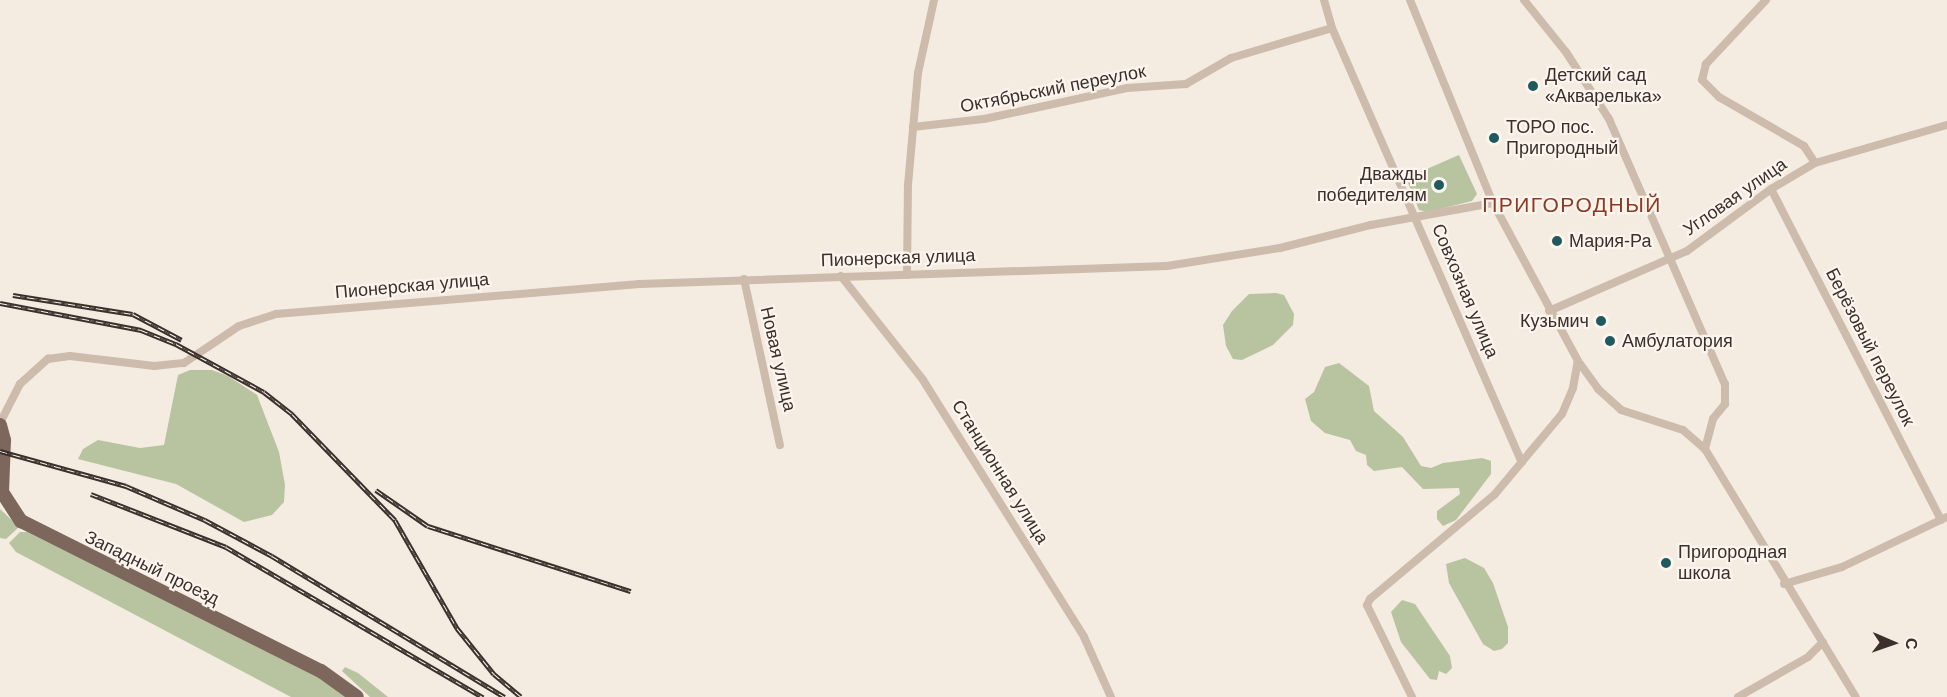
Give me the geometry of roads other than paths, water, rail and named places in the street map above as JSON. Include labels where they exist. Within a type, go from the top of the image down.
[{"type":"main road","name":"Западный проезд","points":[[0,424],[4,440],[2,492],[21,521],[321,671],[357,697]]},
{"type":"street","points":[[907,275],[913,127],[918,73],[934,0]]},
{"type":"street","name":"Совхозная улица","points":[[1324,0],[1332,28],[1522,462]]},
{"type":"street","points":[[1410,0],[1492,203],[1578,361],[1598,389],[1622,410],[1683,430],[1705,449],[1784,584],[1856,697]]},
{"type":"street","points":[[1766,0],[1707,64],[1702,80],[1719,97],[1804,146],[1815,163]]},
{"type":"street","points":[[1529,2],[1595,94],[1725,384],[1725,404],[1713,419],[1705,449]]},
{"type":"street","name":"Октябрьский переулок","points":[[913,127],[984,119],[1127,88],[1186,84],[1232,58],[1332,28]]},
{"type":"street","name":"Угловая улица","points":[[1549,311],[1671,260],[1711,236],[1771,189],[1815,163],[1947,125]]},
{"type":"street","name":"Берёзовый переулок","points":[[1771,189],[1944,518],[1842,567],[1784,584]]},
{"type":"street","name":"Пионерская улица","points":[[0,424],[24,378],[48,359],[70,356],[154,366],[184,363],[250,321],[300,312],[744,279],[1167,266],[1280,248],[1371,225],[1492,203]]},
{"type":"street","name":"Станционная улица","points":[[841,276],[923,380],[1084,637],[1111,697]]},
{"type":"street","name":"Новая улица","points":[[744,279],[780,445]]},
{"type":"street","points":[[1412,697],[1367,605],[1381,586],[1477,513],[1522,462],[1566,407],[1578,361]]},
{"type":"street","points":[[1738,697],[1808,657],[1823,642]]},
{"type":"railway","points":[[13,295],[133,314],[182,340]]},
{"type":"railway","points":[[0,303],[141,330],[176,344],[264,392],[292,414],[395,520],[457,628],[494,674],[521,697]]},
{"type":"railway","points":[[0,451],[126,486],[205,520],[272,556],[505,697]]},
{"type":"railway","points":[[376,490],[428,526],[631,591]]},
{"type":"railway","points":[[91,494],[226,547],[483,697]]},
{"type":"place","name":"Детский сад «Акварелька»","points":[[1533,86]]},
{"type":"place","name":"ТОРО пос. Пригородный","points":[[1494,138]]},
{"type":"place","name":"Дважды победителям","points":[[1439,185]]},
{"type":"place","name":"Мария-Ра","points":[[1557,241]]},
{"type":"place","name":"Кузьмич","points":[[1601,321]]},
{"type":"place","name":"Амбулатория","points":[[1610,341]]},
{"type":"place","name":"Пригородная школа","points":[[1666,563]]},
{"type":"district","name":"ПРИГОРОДНЫЙ","points":[[1572,205]]}]
